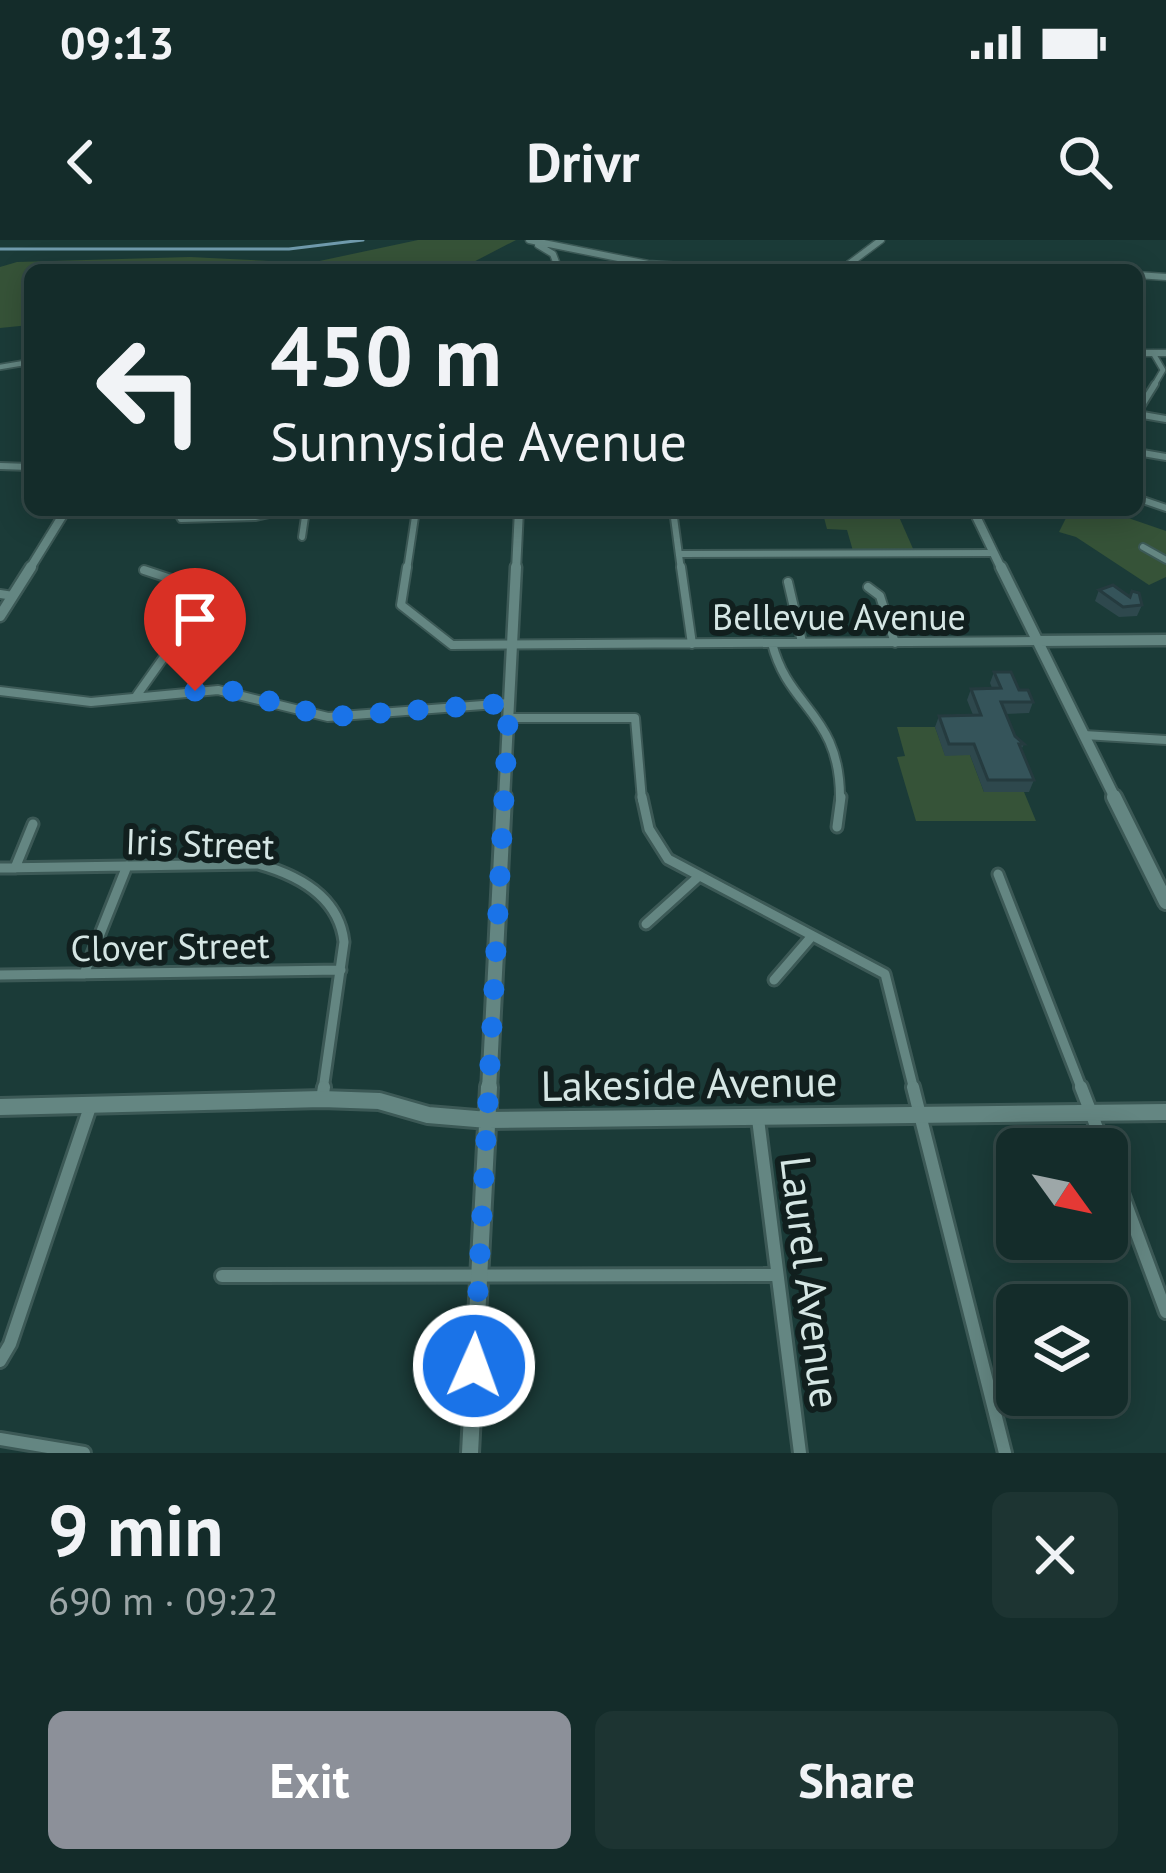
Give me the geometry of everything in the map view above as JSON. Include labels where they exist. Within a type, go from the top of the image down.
[{"type":"street","points":[[529,240],[553,254],[557,264]]},
{"type":"street","points":[[529,240],[648,264]]},
{"type":"street","points":[[850,264],[881,240]]},
{"type":"street","points":[[1143,353],[1166,353]]},
{"type":"street","points":[[1143,406],[1162,382],[1153,353]]},
{"type":"street","points":[[0,616],[6,595],[62,516]]},
{"type":"street","points":[[176,516],[259,516]]},
{"type":"street","points":[[302,537],[305,516]]},
{"type":"street","name":"Bellevue Avenue","points":[[415,516],[401,604],[445,643],[1166,640]]},
{"type":"street","points":[[470,1453],[519,516]]},
{"type":"street","points":[[674,516],[692,644]]},
{"type":"street","points":[[976,516],[1166,902]]},
{"type":"street","points":[[1143,547],[1166,560]]},
{"type":"street","points":[[680,554],[994,553]]},
{"type":"street","points":[[137,695],[210,592],[144,570]]},
{"type":"street","points":[[788,582],[802,642]]},
{"type":"street","points":[[868,587],[880,596],[895,643]]},
{"type":"street","points":[[772,643],[780,672],[819,717],[836,755],[844,796],[837,826]]},
{"type":"street","points":[[0,692],[91,702],[232,691],[328,717],[509,710],[635,718],[652,839],[668,860],[877,968],[889,981],[1006,1453]]},
{"type":"street","points":[[1084,734],[1166,740]]},
{"type":"street","points":[[15,868],[34,824]]},
{"type":"street","name":"Iris Street","points":[[0,868],[258,864],[288,872],[326,899],[342,922],[341,970],[322,1099]]},
{"type":"street","points":[[84,974],[127,866]]},
{"type":"street","points":[[998,874],[1097,1128]]},
{"type":"street","points":[[646,924],[698,877]]},
{"type":"street","points":[[774,980],[812,936]]},
{"type":"street","name":"Clover Street","points":[[0,975],[341,970]]},
{"type":"street","name":"Lakeside Avenue","points":[[0,1107],[322,1099],[379,1101],[428,1115],[488,1120],[1166,1112]]},
{"type":"street","points":[[0,1361],[10,1344],[90,1107]]},
{"type":"street","name":"Laurel Avenue","points":[[758,1119],[800,1453]]},
{"type":"street","points":[[1128,1210],[1166,1312]]},
{"type":"street","points":[[223,1276],[777,1275]]},
{"type":"street","points":[[0,1438],[85,1453]]},
{"type":"green space","points":[[418,240],[516,240],[470,264],[24,264],[24,326],[0,328],[0,267],[17,262],[190,257],[310,263]]},
{"type":"green space","points":[[824,516],[899,516],[914,551],[853,551],[847,530],[827,529]]},
{"type":"green space","points":[[1067,516],[1122,516],[1166,531],[1166,577],[1149,585],[1076,537],[1059,532]]},
{"type":"green space","points":[[897,727],[935,727],[945,755],[970,755],[984,792],[1024,792],[1036,821],[916,821],[897,757],[905,756]]},
{"type":"building","points":[[1113,585],[1130,597],[1132,591],[1139,593],[1142,605],[1123,607],[1099,590]]},
{"type":"building","points":[[994,672],[1011,672],[1019,690],[1028,690],[1033,702],[1001,702],[1015,736],[1024,744],[1019,744],[1034,780],[988,780],[974,744],[949,744],[939,716],[981,715],[971,689],[1001,688]]},
{"type":"waterway","points":[[0,249],[289,249],[363,240]]},
{"type":"route","points":[[195,691],[232,691],[328,717],[509,703],[474,1366]]}]
